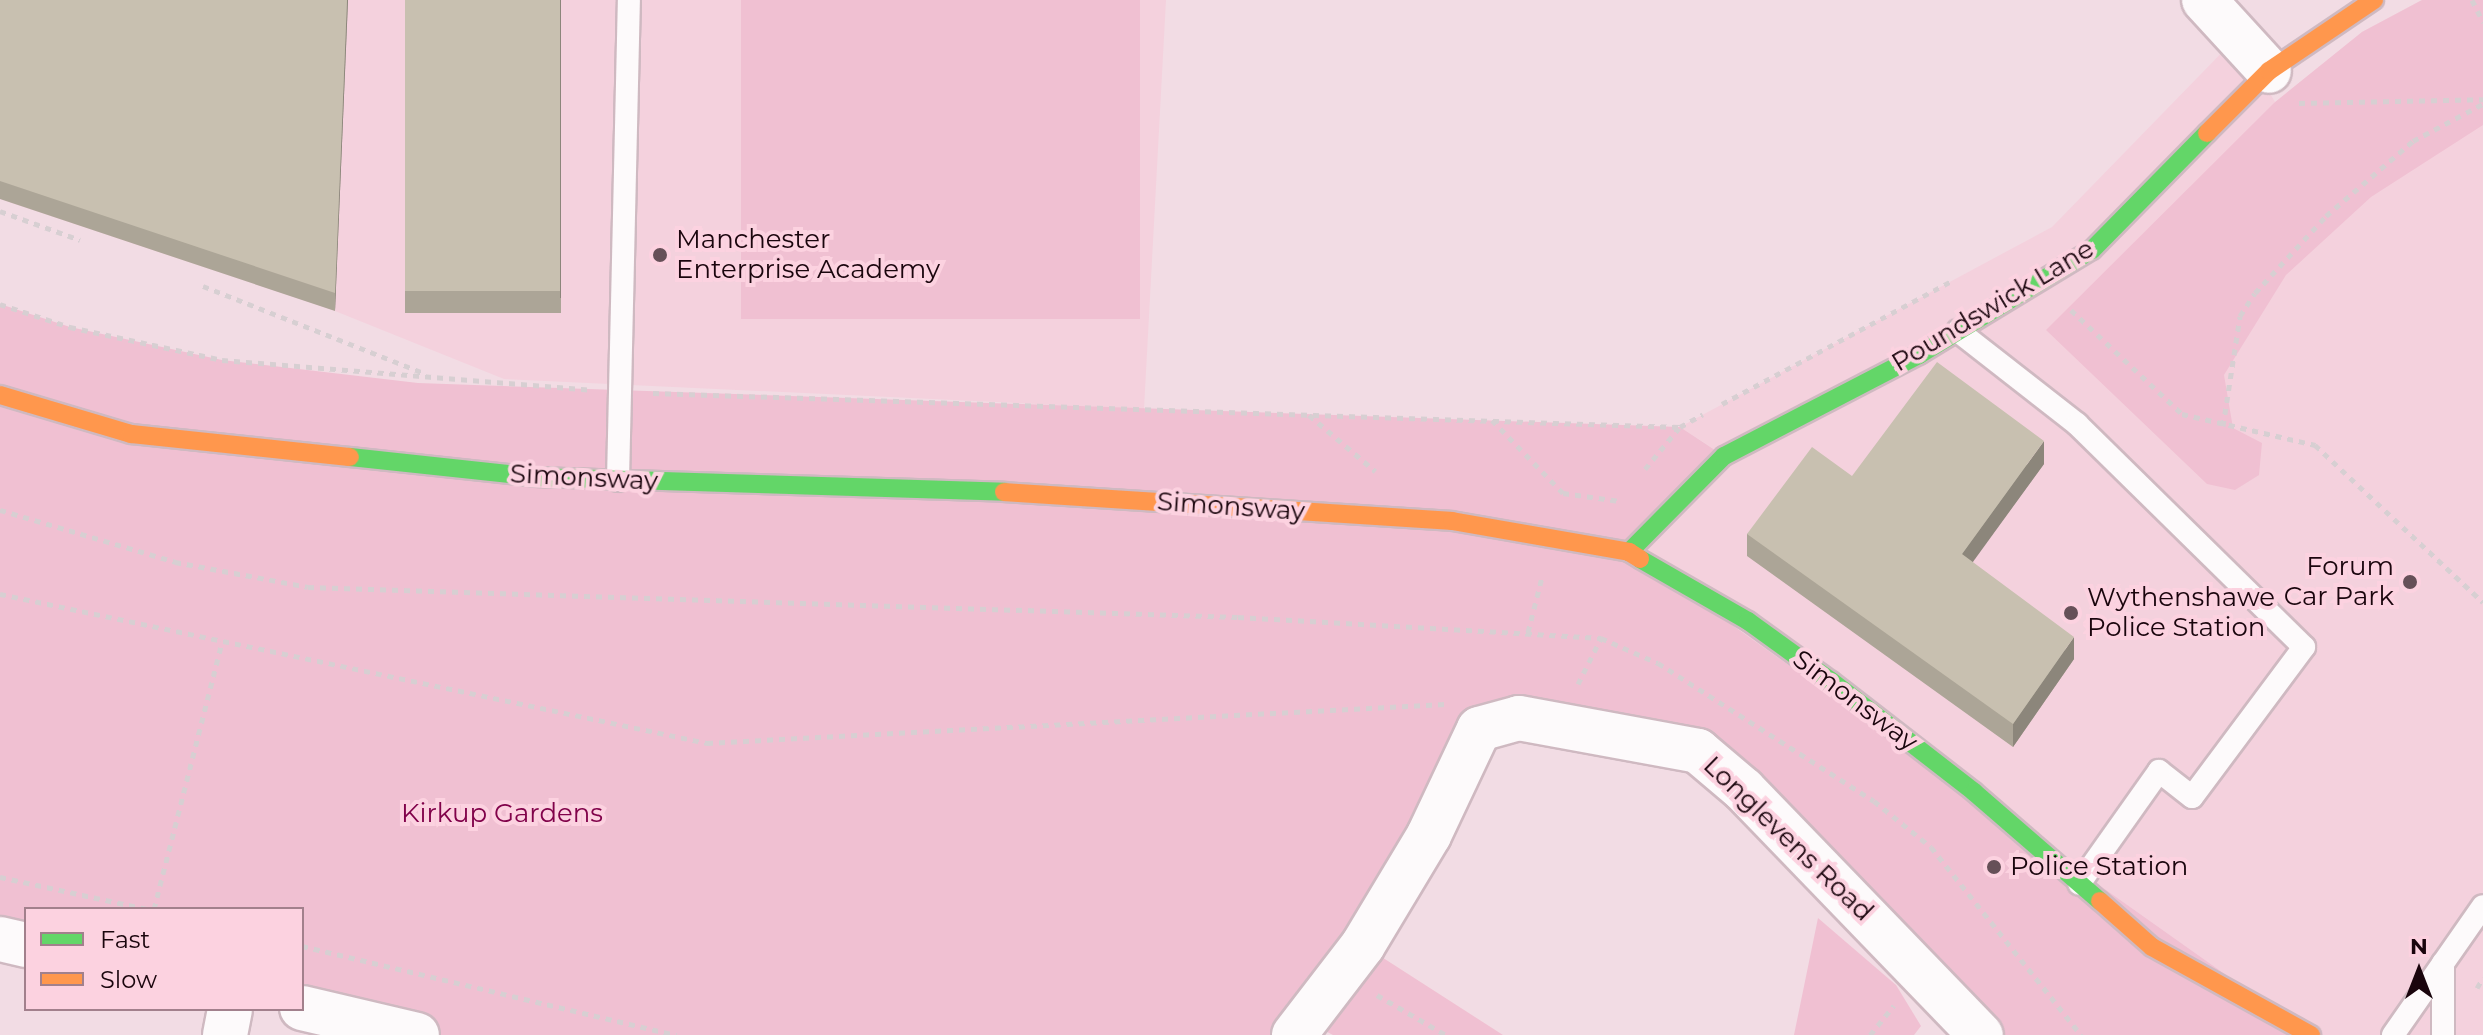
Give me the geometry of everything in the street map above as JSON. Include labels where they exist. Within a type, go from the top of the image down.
[{"type":"street","points":[[2204,0],[2262,78]]},
{"type":"street","name":"Poundswick Lane","points":[[1629,552],[1724,456],[1958,331],[2092,250],[2262,78],[2374,0]]},
{"type":"street","name":"Simonsway","points":[[0,395],[131,434],[536,477],[1028,493],[1452,521],[1629,552],[1748,621],[1831,681],[1974,792],[2152,947],[2311,1035]]},
{"type":"street","name":"Longlevens Road","points":[[1479,729],[1519,718],[1559,722],[1698,751],[1755,801],[1981,1035]]},
{"type":"street","points":[[1294,1035],[1363,945],[1429,835],[1479,729]]},
{"type":"street","points":[[304,1008],[417,1035]]},
{"type":"street","points":[[225,1035],[230,1011]]},
{"type":"lane","points":[[618,480],[629,0]]},
{"type":"lane","points":[[1958,331],[2077,424],[2304,647],[2192,797],[2159,771],[2079,884]]},
{"type":"lane","points":[[2393,1035],[2483,906]]},
{"type":"lane","points":[[2443,963],[2443,1035]]},
{"type":"path","points":[[2472,0],[2483,22]]},
{"type":"path","points":[[2262,78],[2285,103],[2483,102]]},
{"type":"path","points":[[2223,426],[2240,316],[2255,293],[2326,216],[2413,141],[2483,102]]},
{"type":"path","points":[[0,211],[80,240]]},
{"type":"path","points":[[2045,278],[2090,332],[2182,414],[2315,445],[2483,602]]},
{"type":"path","points":[[1640,476],[1680,427],[1956,279]]},
{"type":"path","points":[[203,286],[432,376]]},
{"type":"path","points":[[1379,475],[1309,414],[1680,427]]},
{"type":"path","points":[[1492,420],[1563,493]]},
{"type":"path","points":[[1548,492],[1620,501],[1630,489]]},
{"type":"path","points":[[0,510],[175,562],[308,587],[1238,617],[1601,638],[1658,663],[1874,801],[1931,847],[2081,1035]]},
{"type":"path","points":[[0,594],[707,743],[1483,702],[1479,729]]},
{"type":"path","points":[[1559,722],[1601,638]]},
{"type":"path","points":[[155,907],[222,642]]},
{"type":"path","points":[[0,877],[138,907]]},
{"type":"path","points":[[304,946],[677,1035]]},
{"type":"path","points":[[1340,973],[1446,1035]]},
{"type":"shaded area","name":"Manchester Enterprise Academy","points":[[0,0],[1166,0],[1144,409],[504,379],[335,311],[0,199]]},
{"type":"shaded area","points":[[2422,0],[2483,0],[2483,1035],[2311,1035],[1629,552],[1723,455],[1680,427],[2052,227],[2237,37],[2275,102],[2362,32]]},
{"type":"green space","points":[[741,0],[1140,0],[1140,319],[741,319]]},
{"type":"green space","points":[[2422,0],[2483,0],[2483,125],[2371,197],[2286,275],[2224,375],[2233,428],[2262,443],[2259,475],[2235,490],[2207,484],[2046,330],[2274,103],[2362,32]]},
{"type":"green space","name":"Kirkup Gardens","points":[[0,304],[70,327],[222,360],[418,383],[1680,427],[1724,456],[1629,552],[2311,1035],[1981,1035],[1698,751],[1479,730],[1363,945],[1503,1035],[1333,1035],[1304,1020],[1294,1035],[417,1035],[304,1008],[304,907],[24,907],[24,945],[0,939]]},
{"type":"green space","points":[[1818,918],[1896,985],[1921,1026],[1914,1035],[1794,1035]]},
{"type":"building","points":[[0,0],[347,0],[335,293],[0,181]]},
{"type":"building","points":[[405,0],[560,0],[560,291],[405,291]]},
{"type":"building","points":[[1937,362],[2044,441],[1962,554],[2074,637],[2013,724],[1747,534],[1812,447],[1852,476]]},
{"type":"traffic: fast","points":[[1629,552],[1724,456],[1919,355],[2092,250],[2207,133]]},
{"type":"traffic: fast","points":[[350,457],[536,477],[1004,492]]},
{"type":"traffic: fast","points":[[1640,559],[1748,621],[1831,681],[1974,792],[2100,901]]},
{"type":"traffic: slow","points":[[2207,133],[2269,71],[2374,0]]},
{"type":"traffic: slow","points":[[0,395],[131,434],[350,457]]},
{"type":"traffic: slow","points":[[1004,492],[1452,521],[1629,552],[1640,559]]},
{"type":"traffic: slow","points":[[2100,901],[2152,947],[2311,1035]]},
{"type":"place","name":"Manchester Enterprise Academy","points":[[660,255]]},
{"type":"place","name":"Forum Car Park","points":[[2410,582]]},
{"type":"place","name":"Wythenshawe Police Station","points":[[2071,613]]},
{"type":"place","name":"Police Station","points":[[1994,867]]}]
